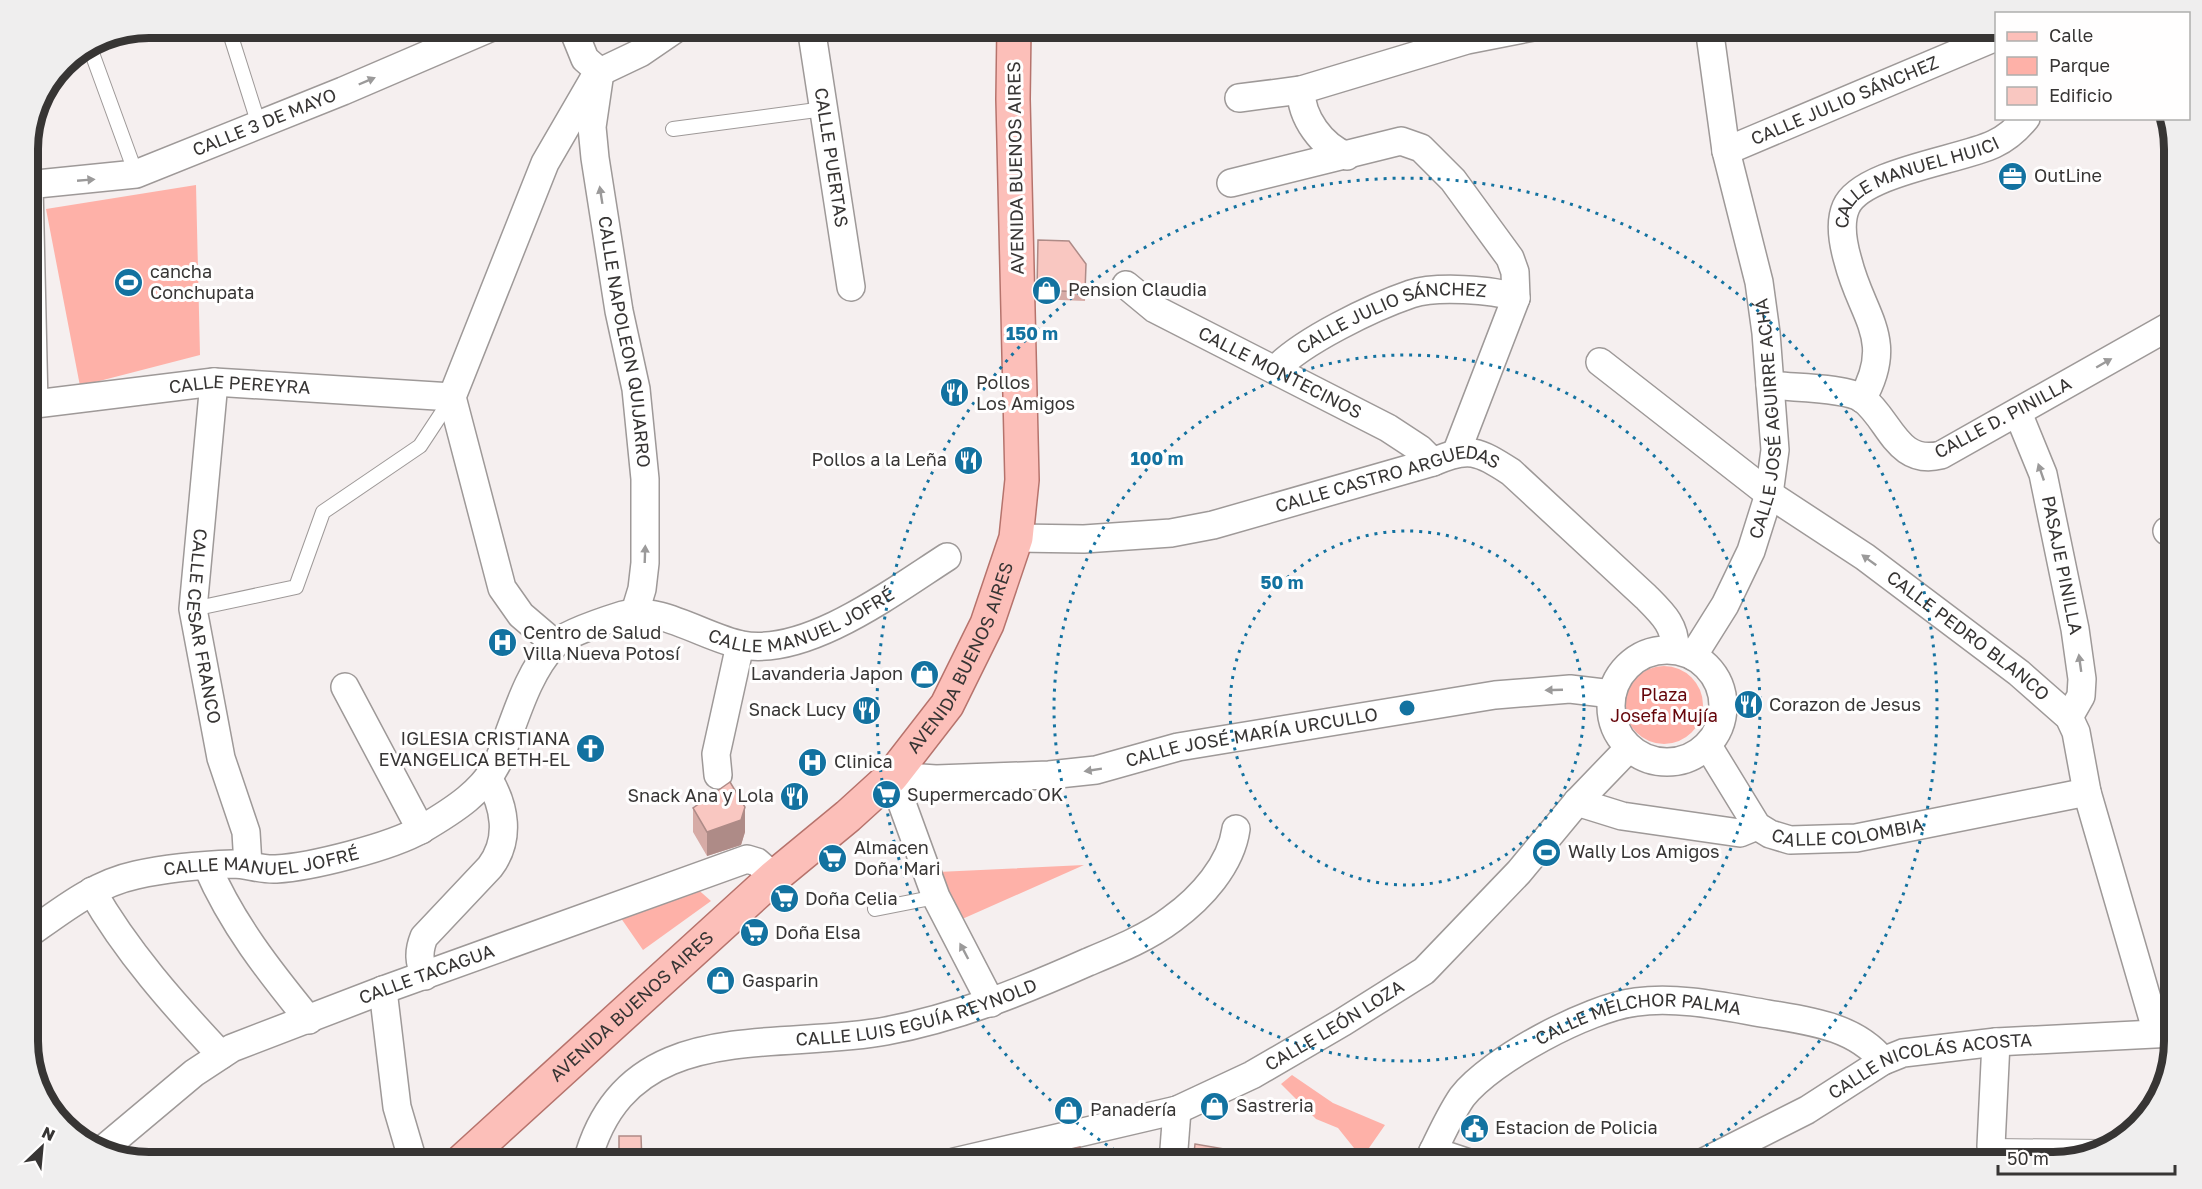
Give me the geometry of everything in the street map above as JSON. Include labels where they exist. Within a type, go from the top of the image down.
[{"type":"main road","name":"AVENIDA BUENOS AIRES","points":[[472,1152],[774,878],[892,776],[947,705],[987,624],[1016,538],[1023,480],[1013,99],[1014,38]]},
{"type":"street","name":"CALLE 3 DE MAYO","points":[[38,184],[136,174],[466,38]]},
{"type":"street","points":[[576,38],[585,59],[600,72]]},
{"type":"street","points":[[635,612],[555,644],[520,615],[502,588],[452,398],[545,163],[600,72],[640,53],[662,38]]},
{"type":"street","name":"CALLE PUERTAS","points":[[813,38],[851,288]]},
{"type":"street","points":[[1239,99],[1301,90],[1477,38]]},
{"type":"street","name":"CALLE JOSÉ AGUIRRE ACHÁ","points":[[1684,653],[1725,605],[1752,551],[1769,494],[1774,450],[1760,282],[1726,151],[1711,38]]},
{"type":"street","name":"CALLE JULIO SÁNCHEZ","points":[[1726,151],[1994,38]]},
{"type":"street","name":"CALLE NAPOLEON QUIJARRO","points":[[600,72],[592,128],[595,158],[619,311],[636,389],[645,479],[645,564],[642,589],[635,612]]},
{"type":"street","points":[[1301,90],[1301,101],[1321,141],[1347,156]]},
{"type":"street","name":"CALLE MANUEL HUICI","points":[[1862,399],[1878,360],[1869,312],[1848,262],[1842,224],[1846,205],[1861,189],[1890,176],[1994,144],[2014,131],[2024,120]]},
{"type":"street","points":[[1231,183],[1401,141],[1421,148],[1453,180],[1510,258],[1515,272],[1516,298],[1457,451]]},
{"type":"street","name":"CALLE MONTECINOS","points":[[1125,285],[1155,309],[1388,428],[1420,449],[1433,462]]},
{"type":"street","name":"CALLE JULIO SÁNCHEZ","points":[[1275,370],[1300,349],[1362,316],[1413,293],[1497,292],[1516,298]]},
{"type":"street","name":"CALLE D. PINILLA","points":[[1862,399],[1904,449],[1928,458],[1941,455],[2164,329]]},
{"type":"street","name":"CALLE PEDRO BLANCO","points":[[1600,362],[1769,494],[1874,563],[2019,673],[2068,717],[2076,732],[2086,792],[2164,1027]]},
{"type":"street","name":"CALLE PEREYRA","points":[[38,404],[214,382],[452,398]]},
{"type":"street","name":"CALLE CESAR FRANCO","points":[[214,382],[193,609],[221,758],[246,831],[248,865]]},
{"type":"street","points":[[1770,385],[1846,393],[1862,399]]},
{"type":"street","name":"PASAJE PINILLA","points":[[2018,413],[2043,474],[2075,629],[2082,679],[2081,696],[2068,717]]},
{"type":"street","name":"CALLE CASTRO ARGUEDAS","points":[[1016,538],[1084,539],[1171,533],[1213,525],[1433,462],[1457,451],[1482,456],[1511,472],[1665,616],[1684,653]]},
{"type":"street","name":"CALLE MANUEL JOFRÉ","points":[[635,612],[740,645],[773,646],[829,628],[859,613],[947,557]]},
{"type":"street","name":"CALLE MANUEL JOFRÉ","points":[[38,928],[92,891],[135,875],[207,866],[248,865],[269,869],[296,866],[376,848],[421,830],[480,788],[488,778],[500,759],[517,710],[555,644]]},
{"type":"street","points":[[718,775],[716,754],[740,645]]},
{"type":"street","points":[[1657,651],[1684,653],[1708,667],[1718,681],[1723,698],[1723,716],[1718,732],[1708,746],[1693,757],[1675,762],[1657,762],[1629,748],[1616,731],[1611,714],[1612,694],[1626,667],[1641,656],[1657,651]]},
{"type":"street","points":[[345,687],[421,830]]},
{"type":"street","name":"CALLE JOSÉ MARÍA URCULLO","points":[[892,776],[967,779],[1096,770],[1178,747],[1496,695],[1570,689],[1612,694]]},
{"type":"street","points":[[1708,746],[1757,826]]},
{"type":"street","name":"CALLE LEÓN LOZA","points":[[997,1152],[1177,1110],[1252,1075],[1424,970],[1519,872],[1577,802],[1629,748]]},
{"type":"street","points":[[892,776],[936,897],[991,1003]]},
{"type":"street","points":[[425,976],[420,965],[419,949],[424,937],[490,867],[496,858],[502,840],[502,808],[488,778]]},
{"type":"street","name":"CALLE COLOMBIA","points":[[1577,802],[1622,816],[1740,833],[1757,826],[1770,834],[1790,840],[1856,838],[2086,792]]},
{"type":"street","name":"CALLE LUIS EGUÍA REYNOLD","points":[[591,1152],[602,1121],[623,1094],[648,1073],[677,1058],[714,1046],[885,1031],[991,1003],[1122,947],[1173,919],[1193,902],[1218,872],[1235,842],[1236,828]]},
{"type":"street","name":"CALLE TACAGUA","points":[[109,1144],[176,1087],[232,1048],[383,990],[747,859],[757,862],[774,878]]},
{"type":"street","points":[[207,866],[221,898],[247,942],[309,1020]]},
{"type":"street","points":[[92,891],[108,919],[176,1005],[220,1055]]},
{"type":"street","points":[[383,990],[396,1107],[410,1152]]},
{"type":"street","name":"CALLE MELCHOR PALMA","points":[[1434,1152],[1463,1097],[1488,1074],[1518,1052],[1580,1018],[1610,1007],[1638,1001],[1673,1001],[1808,1020],[1850,1035],[1867,1045],[1883,1061]]},
{"type":"street","name":"CALLE NICOLÁS ACOSTA","points":[[1724,1152],[1807,1110],[1883,1061],[1903,1053],[1996,1042],[2164,1033]]},
{"type":"street","points":[[1992,1152],[1996,1042]]},
{"type":"street","points":[[1174,1152],[1177,1110]]},
{"type":"lane","points":[[231,38],[259,125]]},
{"type":"lane","points":[[91,53],[136,174]]},
{"type":"lane","points":[[673,129],[824,109]]},
{"type":"lane","points":[[193,609],[296,587],[323,512],[420,446],[452,398]]},
{"type":"lane","points":[[875,909],[936,897]]},
{"type":"lane","points":[[2024,1152],[2080,1149]]},
{"type":"green space","name":"cancha Conchupata","points":[[196,185],[200,355],[80,386],[46,209]]},
{"type":"green space","name":"Plaza Josefa Mujía","points":[[1656,666],[1672,666],[1686,672],[1697,683],[1703,697],[1703,713],[1697,727],[1686,738],[1672,744],[1656,744],[1642,738],[1631,727],[1625,713],[1625,697],[1631,683],[1642,672]]},
{"type":"green space","points":[[1084,865],[960,920],[938,872]]},
{"type":"green space","points":[[694,886],[711,901],[643,950],[616,911]]},
{"type":"green space","points":[[1292,1075],[1333,1103],[1385,1125],[1366,1152],[1357,1152],[1338,1128],[1316,1119],[1281,1084]]},
{"type":"building","points":[[1038,240],[1069,241],[1086,264],[1085,292],[1037,290]]},
{"type":"building","points":[[730,782],[745,807],[741,820],[707,832],[693,808]]},
{"type":"building","points":[[619,1136],[641,1136],[642,1152],[619,1152]]},
{"type":"building","points":[[1195,1144],[1242,1152],[1194,1152]]},
{"type":"building","points":[[1080,1147],[1081,1152],[1057,1152]]},
{"type":"place","name":"OutLine","points":[[2013,176]]},
{"type":"place","name":"cancha Conchupata","points":[[129,282]]},
{"type":"place","name":"Pension Claudia","points":[[1047,290]]},
{"type":"place","name":"Pollos Los Amigos","points":[[955,393]]},
{"type":"place","name":"Pollos a la Leña","points":[[968,460]]},
{"type":"place","name":"Centro de Salud Villa Nueva Potosí","points":[[502,643]]},
{"type":"place","name":"Lavanderia Japon","points":[[924,674]]},
{"type":"place","name":"Corazon de Jesus","points":[[1748,705]]},
{"type":"place","name":"Snack Lucy","points":[[867,710]]},
{"type":"place","name":"IGLESIA CRISTIANA EVANGELICA BETH-EL","points":[[591,749]]},
{"type":"place","name":"Clinica","points":[[813,762]]},
{"type":"place","name":"Supermercado OK","points":[[886,795]]},
{"type":"place","name":"Snack Ana y Lola","points":[[795,796]]},
{"type":"place","name":"Wally Los Amigos","points":[[1547,852]]},
{"type":"place","name":"Almacen Doña Mari","points":[[833,858]]},
{"type":"place","name":"Doña Celia","points":[[784,899]]},
{"type":"place","name":"Doña Elsa","points":[[754,933]]},
{"type":"place","name":"Gasparin","points":[[721,981]]},
{"type":"place","name":"Sastreria","points":[[1215,1106]]},
{"type":"place","name":"Panadería","points":[[1069,1110]]},
{"type":"place","name":"Estacion de Policia","points":[[1474,1128]]}]
